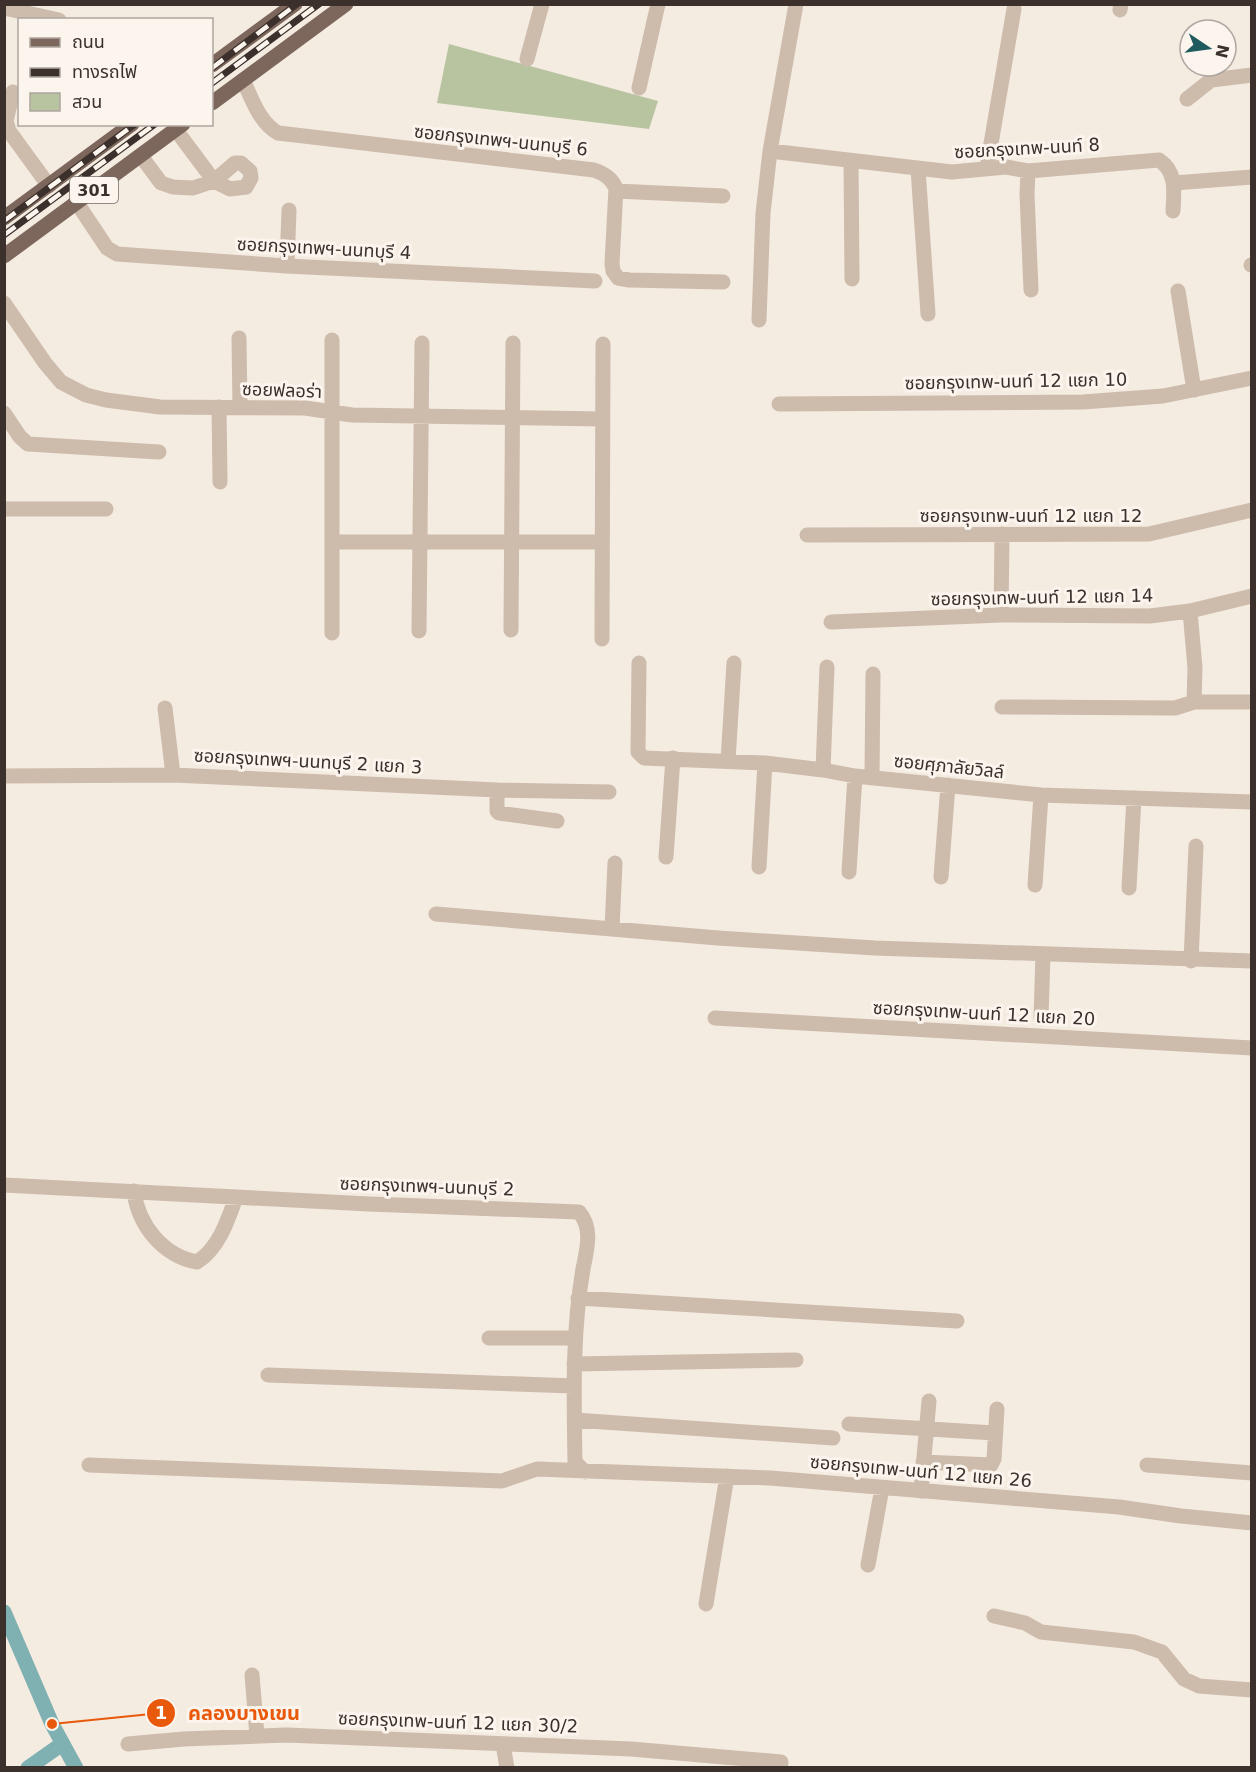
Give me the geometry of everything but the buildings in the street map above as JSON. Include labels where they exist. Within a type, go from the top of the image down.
[{"type":"main road","points":[[213,102],[346,4]]},
{"type":"main road","points":[[213,64],[287,7]]},
{"type":"main road","name":"301","points":[[4,218],[129,126]]},
{"type":"main road","name":"301","points":[[4,256],[179,127]]},
{"type":"street","points":[[527,59],[542,4]]},
{"type":"street","points":[[639,88],[658,4]]},
{"type":"street","points":[[759,320],[763,213],[770,152],[796,4]]},
{"type":"street","points":[[4,8],[50,18]]},
{"type":"street","points":[[987,167],[1014,9]]},
{"type":"street","points":[[1187,99],[1211,80],[1251,75]]},
{"type":"street","name":"ซอยกรุงเทพฯ-นนทบุรี 6","points":[[243,80],[261,116],[270,129],[278,133],[594,170],[612,179],[616,191]]},
{"type":"street","points":[[13,92],[6,121],[9,131],[49,186]]},
{"type":"street","points":[[141,156],[161,183],[173,187],[193,188],[214,181],[179,127]]},
{"type":"street","name":"ซอยกรุงเทพ-นนท์ 8","points":[[770,152],[952,172],[987,167],[1006,167],[1028,171],[1160,160],[1168,166],[1174,183]]},
{"type":"street","points":[[851,161],[852,279]]},
{"type":"street","points":[[918,169],[928,314]]},
{"type":"street","points":[[1028,171],[1032,290]]},
{"type":"street","points":[[1173,211],[1174,183],[1251,177]]},
{"type":"street","points":[[723,196],[616,191],[612,271],[618,278],[629,280],[723,282]]},
{"type":"street","name":"ซอยกรุงเทพฯ-นนทบุรี 4","points":[[77,203],[107,248],[117,254],[287,266],[595,281]]},
{"type":"street","points":[[287,266],[289,210]]},
{"type":"street","points":[[1178,291],[1194,390]]},
{"type":"street","name":"ซอยฟลอร่า","points":[[4,303],[45,363],[61,382],[86,395],[106,400],[160,407],[305,408],[352,416],[603,419]]},
{"type":"street","points":[[239,338],[240,407]]},
{"type":"street","points":[[332,339],[332,633]]},
{"type":"street","points":[[419,631],[422,343]]},
{"type":"street","points":[[511,630],[513,343]]},
{"type":"street","points":[[602,639],[603,344]]},
{"type":"street","name":"ซอยกรุงเทพ-นนท์ 12 แยก 10","points":[[779,404],[1083,402],[1163,396],[1251,378]]},
{"type":"street","points":[[219,407],[220,483]]},
{"type":"street","points":[[4,413],[20,437],[28,444],[159,452]]},
{"type":"street","points":[[4,509],[106,509]]},
{"type":"street","name":"ซอยกรุงเทพ-นนท์ 12 แยก 12","points":[[807,535],[1149,534],[1251,510]]},
{"type":"street","points":[[1001,615],[1002,534]]},
{"type":"street","points":[[332,542],[603,542]]},
{"type":"street","name":"ซอยกรุงเทพ-นนท์ 12 แยก 14","points":[[831,622],[1001,615],[1150,616],[1190,611],[1251,596]]},
{"type":"street","points":[[1190,611],[1195,668],[1194,702]]},
{"type":"street","name":"ซอยศุภาลัยวิลล์","points":[[639,663],[638,752],[644,758],[765,763],[872,778],[1041,795],[1251,802]]},
{"type":"street","points":[[728,761],[734,663]]},
{"type":"street","points":[[823,770],[827,667]]},
{"type":"street","points":[[872,778],[873,674]]},
{"type":"street","points":[[1002,707],[1175,708],[1194,702],[1250,702]]},
{"type":"street","points":[[165,708],[173,775]]},
{"type":"street","points":[[666,857],[673,758]]},
{"type":"street","points":[[759,867],[765,763]]},
{"type":"street","name":"ซอยกรุงเทพฯ-นนทบุรี 2 แยก 3","points":[[4,776],[173,775],[497,790],[609,792]]},
{"type":"street","points":[[849,872],[855,776]]},
{"type":"street","points":[[941,877],[948,785]]},
{"type":"street","points":[[497,790],[497,811],[500,813],[557,820]]},
{"type":"street","points":[[1035,885],[1041,795]]},
{"type":"street","points":[[1129,888],[1134,798]]},
{"type":"street","points":[[1191,960],[1196,846]]},
{"type":"street","points":[[612,929],[615,862]]},
{"type":"street","points":[[436,914],[718,938],[864,947],[1251,961]]},
{"type":"street","points":[[1041,1018],[1042,954]]},
{"type":"street","name":"ซอยกรุงเทพ-นนท์ 12 แยก 20","points":[[715,1018],[1251,1048]]},
{"type":"street","name":"ซอยกรุงเทพฯ-นนทบุรี 2","points":[[4,1185],[579,1212],[587,1221],[587,1247],[578,1298],[574,1364],[574,1420],[575,1462],[585,1472]]},
{"type":"street","points":[[134,1191],[138,1209],[153,1238],[166,1248],[197,1262],[205,1257],[215,1244],[228,1221],[236,1197]]},
{"type":"street","points":[[578,1298],[957,1321]]},
{"type":"street","points":[[489,1338],[575,1338]]},
{"type":"street","points":[[574,1364],[796,1360]]},
{"type":"street","points":[[268,1375],[574,1386]]},
{"type":"street","points":[[921,1491],[929,1401]]},
{"type":"street","points":[[923,1462],[988,1467],[994,1460],[997,1409]]},
{"type":"street","points":[[574,1420],[833,1438]]},
{"type":"street","points":[[849,1424],[994,1433]]},
{"type":"street","name":"ซอยกรุงเทพ-นนท์ 12 แยก 26","points":[[89,1465],[502,1481],[537,1469],[770,1478],[1119,1507],[1251,1523]]},
{"type":"street","points":[[1147,1465],[1251,1473]]},
{"type":"street","points":[[706,1604],[727,1476]]},
{"type":"street","points":[[868,1564],[882,1488]]},
{"type":"street","points":[[994,1616],[1025,1623],[1041,1632],[1134,1642],[1162,1652],[1184,1679],[1199,1686],[1251,1690]]},
{"type":"street","points":[[252,1675],[257,1736]]},
{"type":"street","name":"ซอยกรุงเทพ-นนท์ 12 แยก 30/2","points":[[128,1744],[184,1739],[286,1735],[631,1749],[781,1762],[780,1767]]},
{"type":"street","points":[[503,1744],[507,1767]]},
{"type":"green space","points":[[449,44],[658,101],[649,129],[437,103]]},
{"type":"waterway","points":[[4,1612],[52,1724],[76,1768]]},
{"type":"waterway","points":[[28,1768],[62,1744]]},
{"type":"railway","points":[[213,67],[297,4]]},
{"type":"railway","points":[[213,82],[319,4]]},
{"type":"railway","points":[[4,221],[132,126]]},
{"type":"railway","points":[[4,235],[152,126]]},
{"type":"place","name":"คลองบางเขน","points":[[52,1724]]}]
